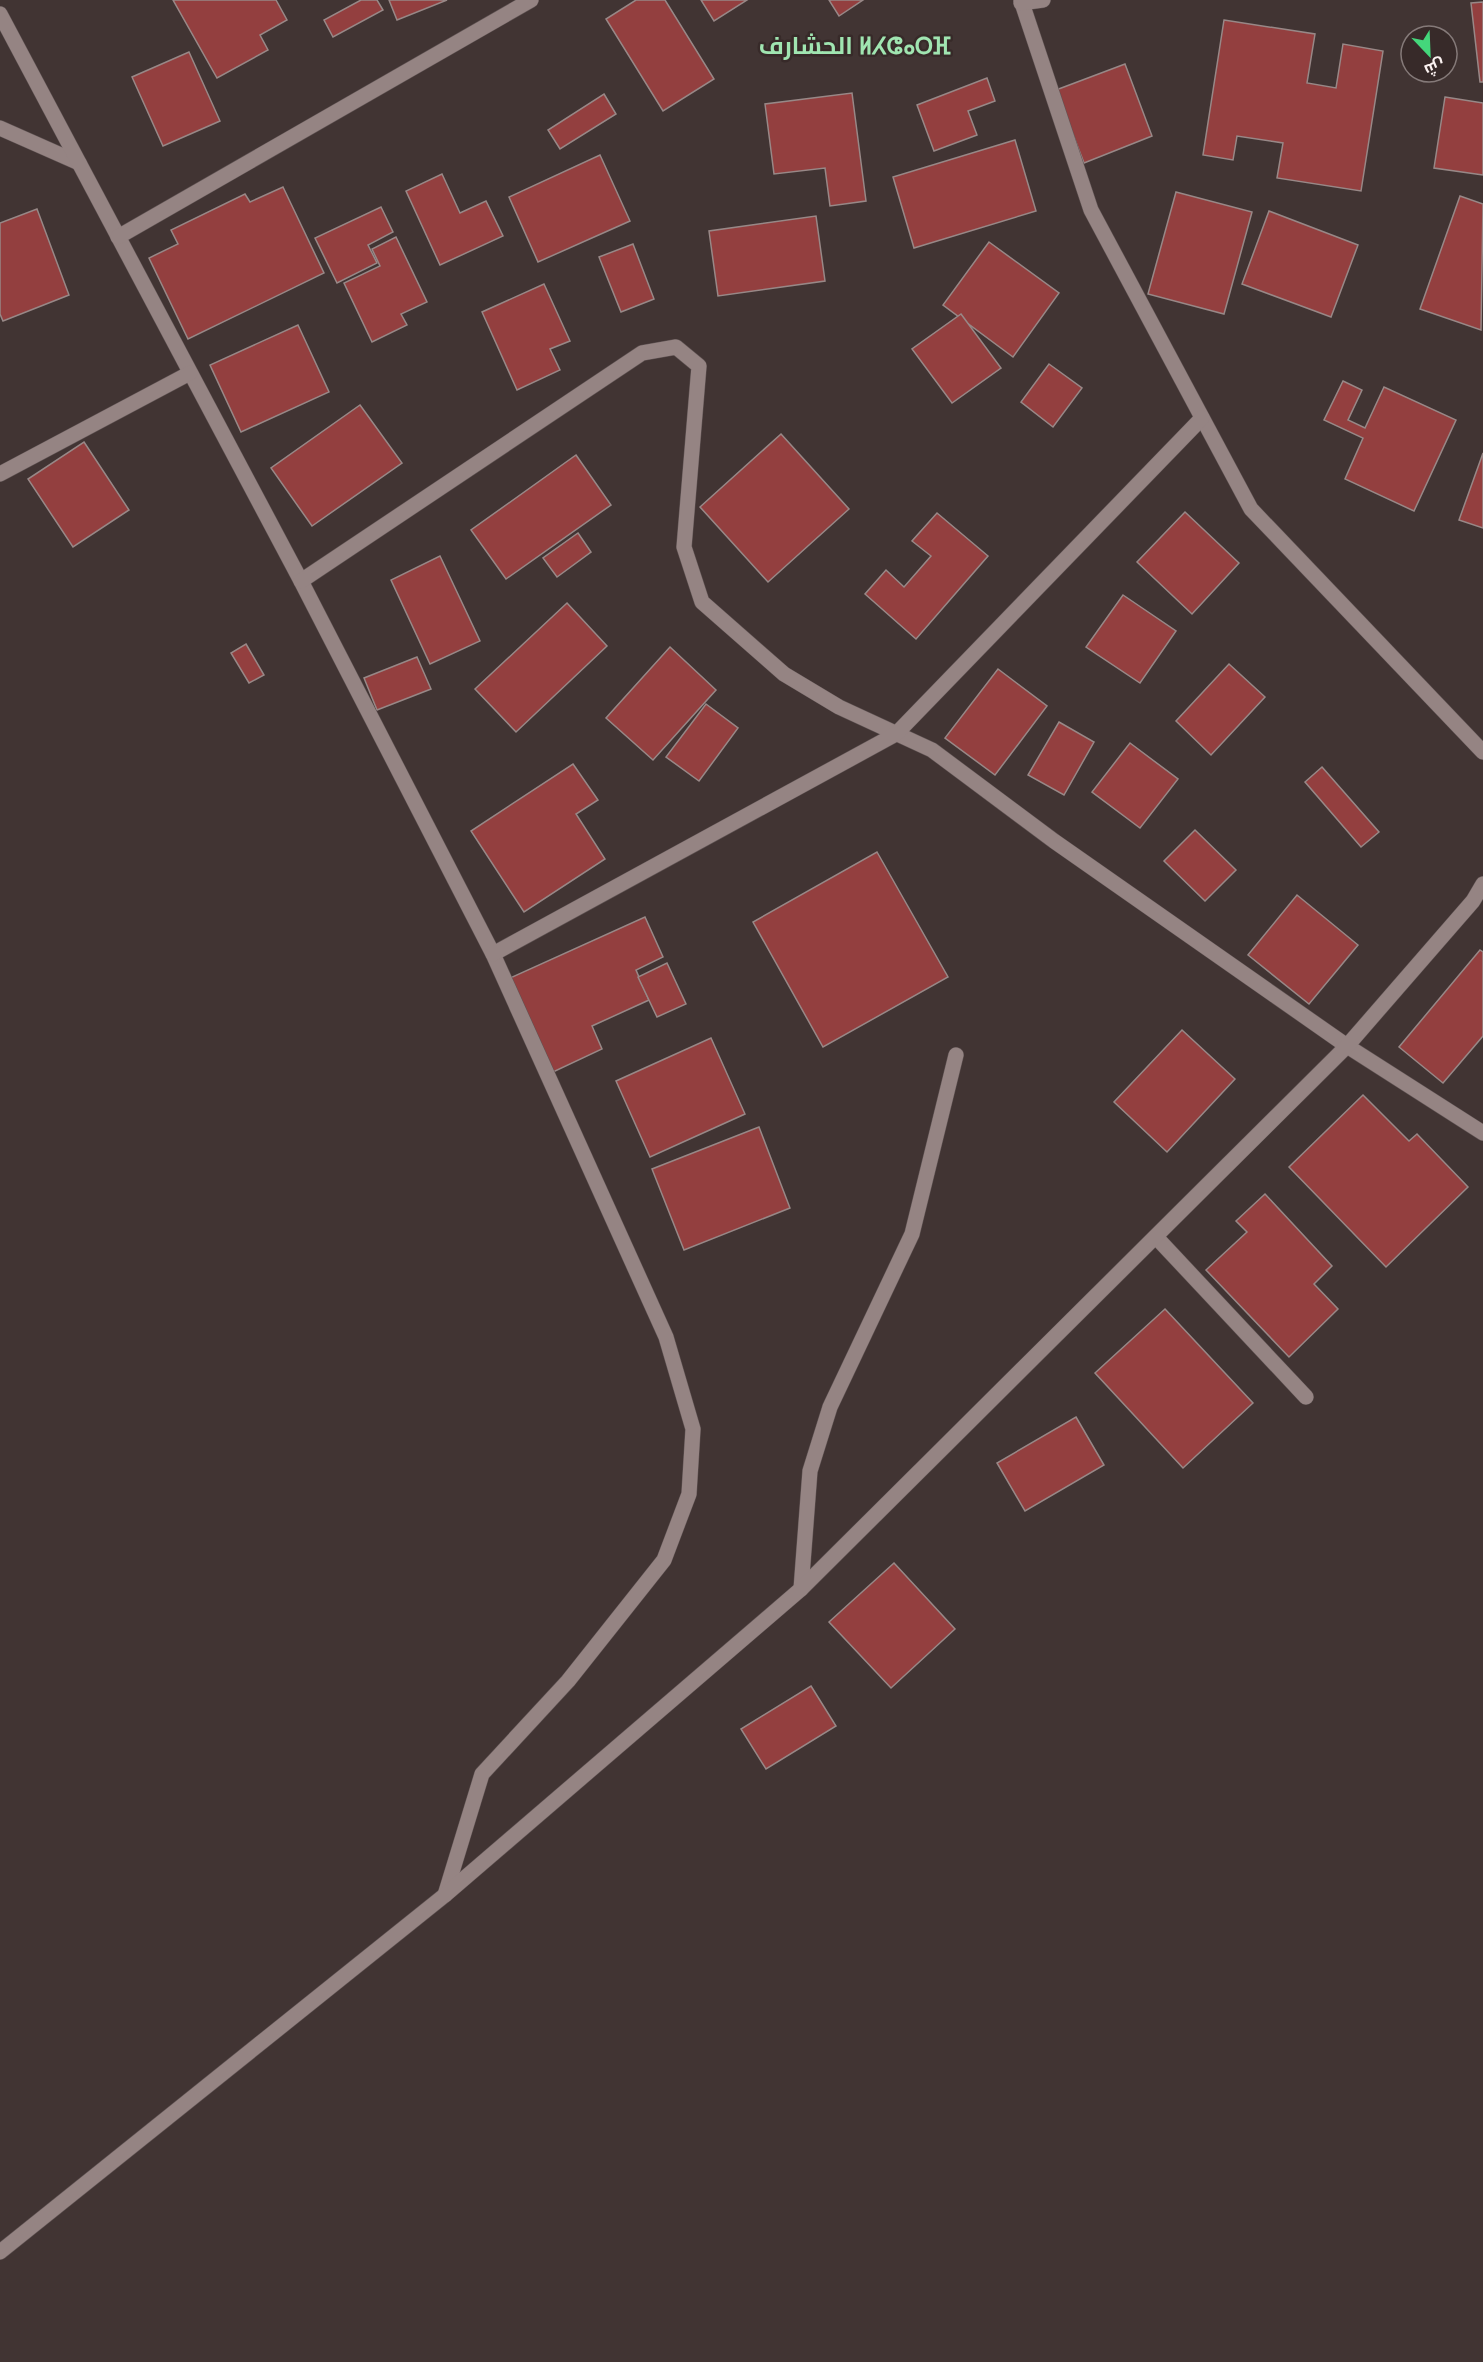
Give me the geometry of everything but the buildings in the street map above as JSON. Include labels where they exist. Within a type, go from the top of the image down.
[{"type":"street","points":[[118,237],[531,0]]},
{"type":"street","points":[[1043,0],[1021,2],[1091,210],[1251,509],[1483,752]]},
{"type":"street","points":[[0,14],[301,581],[493,954],[666,1337],[693,1429],[689,1494],[664,1560],[568,1680],[482,1774],[445,1895]]},
{"type":"street","points":[[0,128],[79,163]]},
{"type":"street","points":[[301,581],[642,353],[676,347],[699,366],[684,547],[702,602],[783,674],[839,707],[932,750],[1054,841],[1347,1046],[1483,1133]]},
{"type":"street","points":[[0,474],[190,373]]},
{"type":"street","points":[[493,954],[896,734],[1202,418]]},
{"type":"street","points":[[0,2252],[445,1895],[801,1589],[1347,1046],[1473,901],[1483,884]]},
{"type":"street","points":[[801,1589],[810,1471],[830,1407],[912,1234],[956,1055]]},
{"type":"street","points":[[1156,1237],[1306,1397]]},
{"type":"district","name":"الحشارف ⵍⵃⵛⴰⵔⴼ","points":[[855,46]]}]
